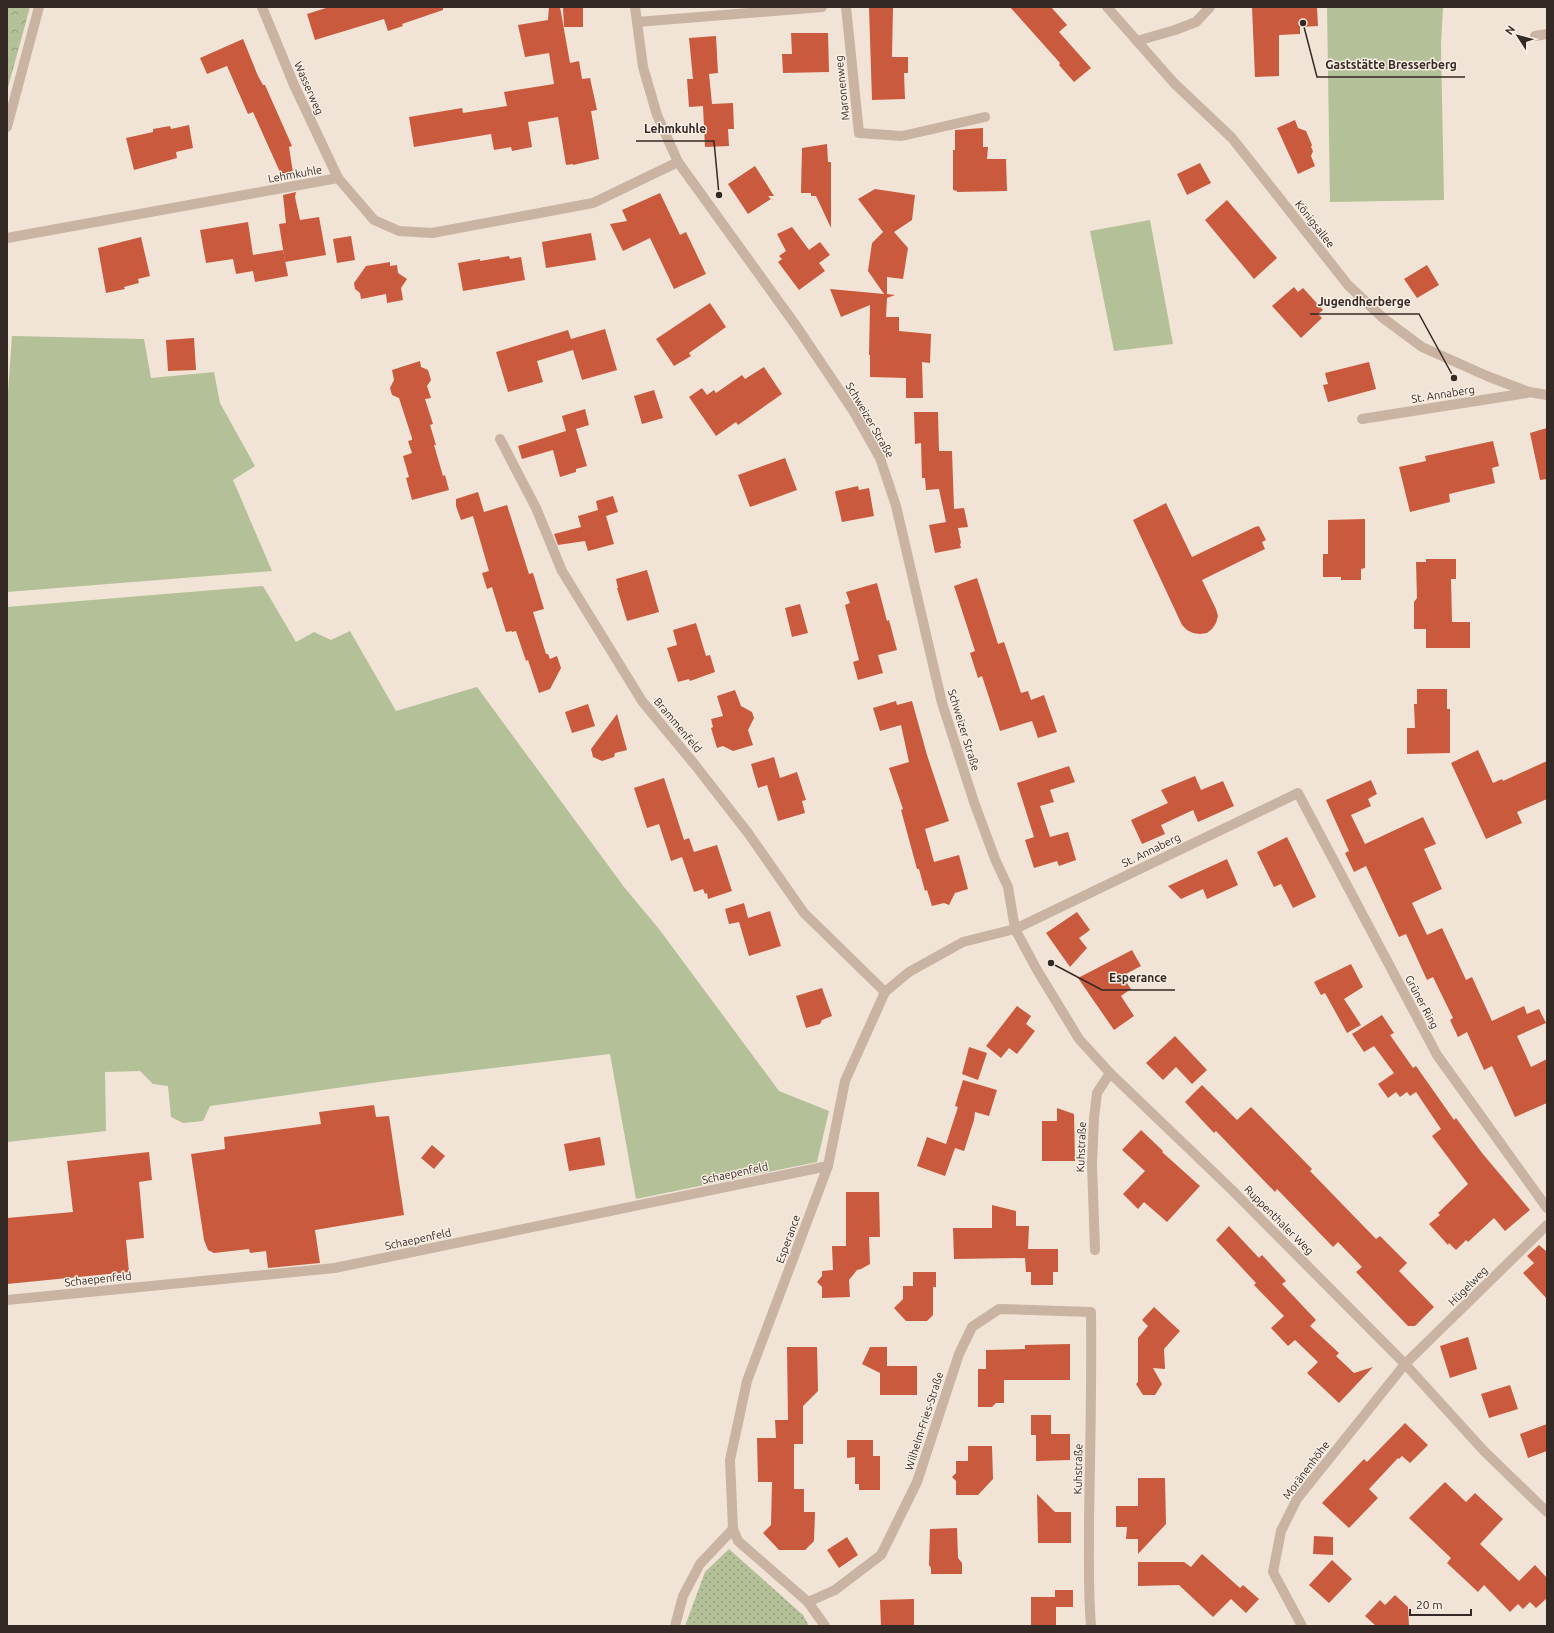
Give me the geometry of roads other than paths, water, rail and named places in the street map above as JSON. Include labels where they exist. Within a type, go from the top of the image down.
[{"type":"street","points":[[7,128],[39,7]]},
{"type":"street","name":"Wasserweg","points":[[262,7],[294,86],[338,178]]},
{"type":"street","name":"Schweizer Straße","points":[[635,7],[643,67],[657,116],[678,162],[797,327],[854,412],[880,458],[896,506],[942,703],[974,802],[995,859],[1008,887],[1015,930]]},
{"type":"street","points":[[638,22],[822,7]]},
{"type":"street","name":"Maronenweg","points":[[846,7],[859,133],[902,136],[985,116]]},
{"type":"street","name":"Königsallee","points":[[1107,7],[1174,83],[1232,138],[1348,285],[1383,318],[1422,347],[1487,376],[1529,392],[1547,395]]},
{"type":"street","points":[[1137,41],[1196,22],[1210,7]]},
{"type":"street","points":[[1536,36],[1547,34]]},
{"type":"street","name":"Lehmkuhle","points":[[7,238],[338,178],[374,220],[399,230],[432,232],[593,203],[678,162]]},
{"type":"street","name":"St. Annaberg","points":[[1362,420],[1529,392]]},
{"type":"street","name":"Brammenfeld","points":[[500,440],[536,508],[562,571],[642,701],[700,771],[748,833],[804,913],[885,992]]},
{"type":"street","name":"St. Annaberg","points":[[1015,930],[1298,793]]},
{"type":"street","name":"Grüner Ring","points":[[1298,793],[1437,1056],[1547,1208]]},
{"type":"street","name":"Esperance","points":[[733,1529],[730,1460],[747,1381],[828,1166],[845,1081],[885,992],[909,972],[963,942],[1015,930]]},
{"type":"street","name":"Ruppenthaler Weg","points":[[1015,930],[1037,970],[1079,1039],[1110,1073],[1231,1190],[1405,1364],[1484,1450],[1547,1512]]},
{"type":"street","name":"Kuhstraße","points":[[1095,1250],[1092,1164],[1096,1093],[1110,1073]]},
{"type":"street","name":"Schaepenfeld","points":[[7,1300],[335,1268],[828,1166]]},
{"type":"street","name":"Hügelweg","points":[[1405,1364],[1547,1225]]},
{"type":"street","name":"Wilhelm-Fries-Straße","points":[[808,1602],[835,1590],[881,1555],[917,1482],[959,1354],[972,1327],[999,1309],[1091,1312]]},
{"type":"street","name":"Kuhstraße","points":[[1091,1312],[1092,1373],[1089,1597],[1091,1626]]},
{"type":"street","name":"Moränenhöhe","points":[[1302,1626],[1273,1572],[1281,1531],[1297,1498],[1405,1364]]},
{"type":"street","points":[[675,1626],[684,1596],[700,1564],[733,1529],[738,1541],[808,1602],[825,1626]]},
{"type":"place","name":"Gaststätte Bresserberg","points":[[1303,23]]},
{"type":"place","name":"Lehmkuhle","points":[[719,195]]},
{"type":"place","name":"Jugendherberge","points":[[1454,378]]},
{"type":"place","name":"Esperance","points":[[1051,963]]}]
